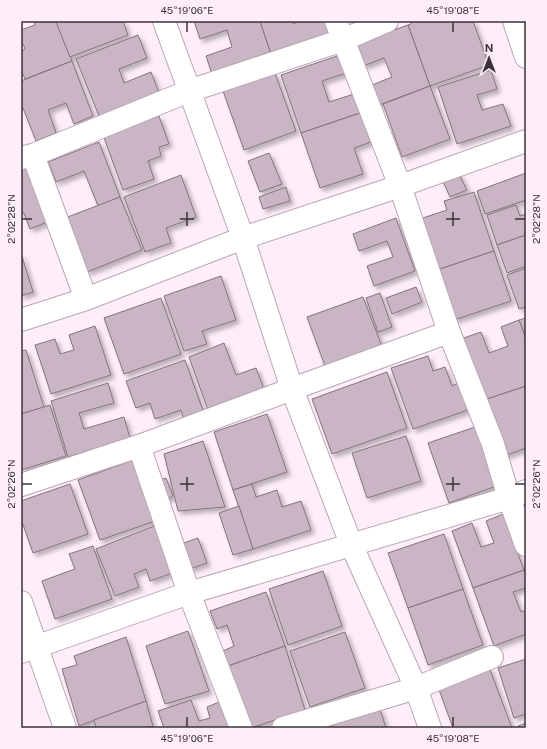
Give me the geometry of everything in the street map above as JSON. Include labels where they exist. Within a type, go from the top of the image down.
[{"type":"street","points":[[164,21],[244,238],[292,389],[351,544],[416,688],[430,728]]},
{"type":"street","points":[[86,299],[27,156],[340,30],[386,21]]},
{"type":"street","points":[[514,21],[526,57]]},
{"type":"street","points":[[340,30],[400,186],[449,332],[493,444],[518,495],[526,545]]},
{"type":"street","points":[[21,320],[86,299],[244,238],[400,186],[526,141]]},
{"type":"street","points":[[21,485],[139,446],[449,332]]},
{"type":"street","points":[[139,446],[189,593],[240,728]]},
{"type":"street","points":[[29,649],[189,593],[518,495]]},
{"type":"street","points":[[21,602],[29,649],[64,728]]},
{"type":"street","points":[[283,728],[416,688],[492,657]]},
{"type":"building","points":[[34,21],[56,21],[72,61],[25,79],[21,70],[21,51],[25,49],[21,39],[21,30],[35,25]]},
{"type":"building","points":[[123,21],[128,35],[70,57],[56,22]]},
{"type":"building","points":[[194,21],[260,21],[271,54],[212,74],[206,56],[232,47],[227,30],[200,39]]},
{"type":"building","points":[[260,21],[292,21],[293,24],[300,21],[327,21],[331,33],[271,54]]},
{"type":"building","points":[[411,21],[473,21],[489,65],[430,86],[408,25],[411,24]]},
{"type":"building","points":[[408,25],[430,86],[379,105],[372,85],[392,77],[384,58],[363,66],[355,44]]},
{"type":"building","points":[[138,35],[147,58],[119,69],[124,83],[151,72],[161,98],[101,121],[76,59]]},
{"type":"building","points":[[340,55],[346,73],[322,81],[329,102],[354,94],[360,113],[301,133],[281,75]]},
{"type":"building","points":[[72,61],[93,116],[74,124],[66,103],[48,110],[56,133],[36,141],[21,103],[21,81]]},
{"type":"building","points":[[491,70],[497,89],[477,95],[482,110],[503,104],[511,126],[457,144],[438,87]]},
{"type":"building","points":[[275,73],[296,131],[244,150],[223,91]]},
{"type":"building","points":[[430,86],[450,139],[402,157],[383,104]]},
{"type":"building","points":[[360,113],[371,142],[354,148],[363,174],[320,188],[301,133]]},
{"type":"building","points":[[159,116],[169,144],[159,147],[161,156],[148,161],[154,179],[123,190],[103,135]]},
{"type":"building","points":[[99,142],[120,197],[98,206],[84,171],[56,182],[48,162]]},
{"type":"building","points":[[269,153],[282,184],[260,192],[248,161]]},
{"type":"building","points":[[27,166],[47,222],[30,229],[24,213],[21,214],[21,168]]},
{"type":"building","points":[[458,172],[467,190],[450,197],[442,179]]},
{"type":"building","points":[[526,173],[526,200],[485,214],[477,191]]},
{"type":"building","points":[[181,175],[196,217],[166,228],[171,243],[145,252],[124,197]]},
{"type":"building","points":[[286,187],[290,201],[263,209],[259,197]]},
{"type":"building","points":[[474,192],[494,251],[437,270],[420,219],[447,210],[444,201]]},
{"type":"building","points":[[120,197],[142,250],[87,272],[65,218]]},
{"type":"building","points":[[516,205],[520,216],[526,214],[526,235],[497,245],[487,215]]},
{"type":"building","points":[[396,218],[415,271],[374,286],[367,266],[393,257],[387,241],[359,251],[353,234]]},
{"type":"building","points":[[526,235],[526,266],[507,273],[497,245]]},
{"type":"building","points":[[494,251],[511,301],[454,320],[437,270]]},
{"type":"building","points":[[21,253],[33,292],[21,296]]},
{"type":"building","points":[[526,268],[526,307],[519,309],[507,275]]},
{"type":"building","points":[[221,276],[236,320],[202,331],[207,344],[184,351],[164,296]]},
{"type":"building","points":[[416,287],[422,302],[392,314],[386,298]]},
{"type":"building","points":[[380,293],[392,327],[378,332],[366,298]]},
{"type":"building","points":[[363,297],[383,349],[326,369],[307,317]]},
{"type":"building","points":[[161,298],[181,354],[124,374],[104,318]]},
{"type":"building","points":[[526,318],[526,339],[519,320]]},
{"type":"building","points":[[519,320],[526,339],[526,386],[481,401],[458,340],[481,332],[489,353],[508,346],[501,327]]},
{"type":"building","points":[[95,326],[111,375],[51,394],[35,345],[55,339],[60,354],[74,350],[69,335]]},
{"type":"building","points":[[224,343],[236,375],[256,368],[265,392],[209,413],[189,357]]},
{"type":"building","points":[[26,350],[44,407],[21,414],[21,351]]},
{"type":"building","points":[[428,356],[433,371],[445,367],[452,386],[458,383],[468,410],[413,429],[391,368]]},
{"type":"building","points":[[185,360],[205,416],[185,423],[181,410],[155,419],[150,403],[136,408],[126,381]]},
{"type":"building","points":[[387,372],[407,428],[332,454],[312,399]]},
{"type":"building","points":[[108,383],[114,403],[79,413],[84,429],[124,417],[130,438],[68,457],[51,401]]},
{"type":"building","points":[[526,386],[526,448],[501,457],[481,401]]},
{"type":"building","points":[[50,405],[66,456],[21,470],[21,414]]},
{"type":"building","points":[[267,414],[287,472],[233,490],[214,432]]},
{"type":"building","points":[[481,425],[502,484],[449,503],[428,443]]},
{"type":"building","points":[[406,436],[421,481],[367,498],[352,453]]},
{"type":"building","points":[[203,441],[225,507],[178,511],[164,454]]},
{"type":"building","points":[[133,460],[155,521],[100,540],[78,480]]},
{"type":"building","points":[[166,478],[173,496],[163,501],[155,482]]},
{"type":"building","points":[[70,484],[88,534],[33,553],[21,519],[21,501]]},
{"type":"building","points":[[252,484],[256,497],[277,490],[282,507],[301,501],[311,530],[253,549],[233,490]]},
{"type":"building","points":[[526,501],[526,517],[521,503]]},
{"type":"building","points":[[239,506],[253,549],[233,555],[219,513]]},
{"type":"building","points":[[503,514],[524,570],[473,588],[452,531],[472,523],[481,547],[494,543],[486,521]]},
{"type":"building","points":[[159,524],[178,571],[150,581],[146,569],[134,574],[139,587],[115,596],[96,549]]},
{"type":"building","points":[[444,534],[463,589],[408,608],[388,553]]},
{"type":"building","points":[[198,538],[207,563],[190,569],[181,544]]},
{"type":"building","points":[[93,546],[112,599],[55,619],[42,581],[75,569],[69,554]]},
{"type":"building","points":[[524,570],[526,576],[526,588],[513,592],[521,612],[526,610],[526,634],[494,646],[473,588]]},
{"type":"building","points":[[323,571],[342,626],[288,645],[269,589]]},
{"type":"building","points":[[463,589],[483,645],[428,665],[408,608]]},
{"type":"building","points":[[266,592],[285,646],[228,666],[223,651],[234,646],[227,625],[217,629],[210,611]]},
{"type":"building","points":[[188,631],[209,691],[165,704],[146,646]]},
{"type":"building","points":[[345,632],[365,688],[310,707],[290,651]]},
{"type":"building","points":[[126,637],[146,701],[79,726],[62,669],[77,665],[74,656]]},
{"type":"building","points":[[285,646],[305,710],[251,728],[228,666]]},
{"type":"building","points":[[526,659],[526,714],[514,718],[498,668]]},
{"type":"building","points":[[489,667],[512,728],[453,728],[438,687]]},
{"type":"building","points":[[191,700],[199,721],[210,718],[207,707],[219,702],[229,728],[164,728],[158,711]]},
{"type":"building","points":[[146,701],[153,726],[148,728],[96,728],[94,720]]},
{"type":"building","points":[[380,709],[386,728],[328,728],[327,725]]},
{"type":"building","points":[[526,723],[526,728],[518,728],[518,726]]}]
